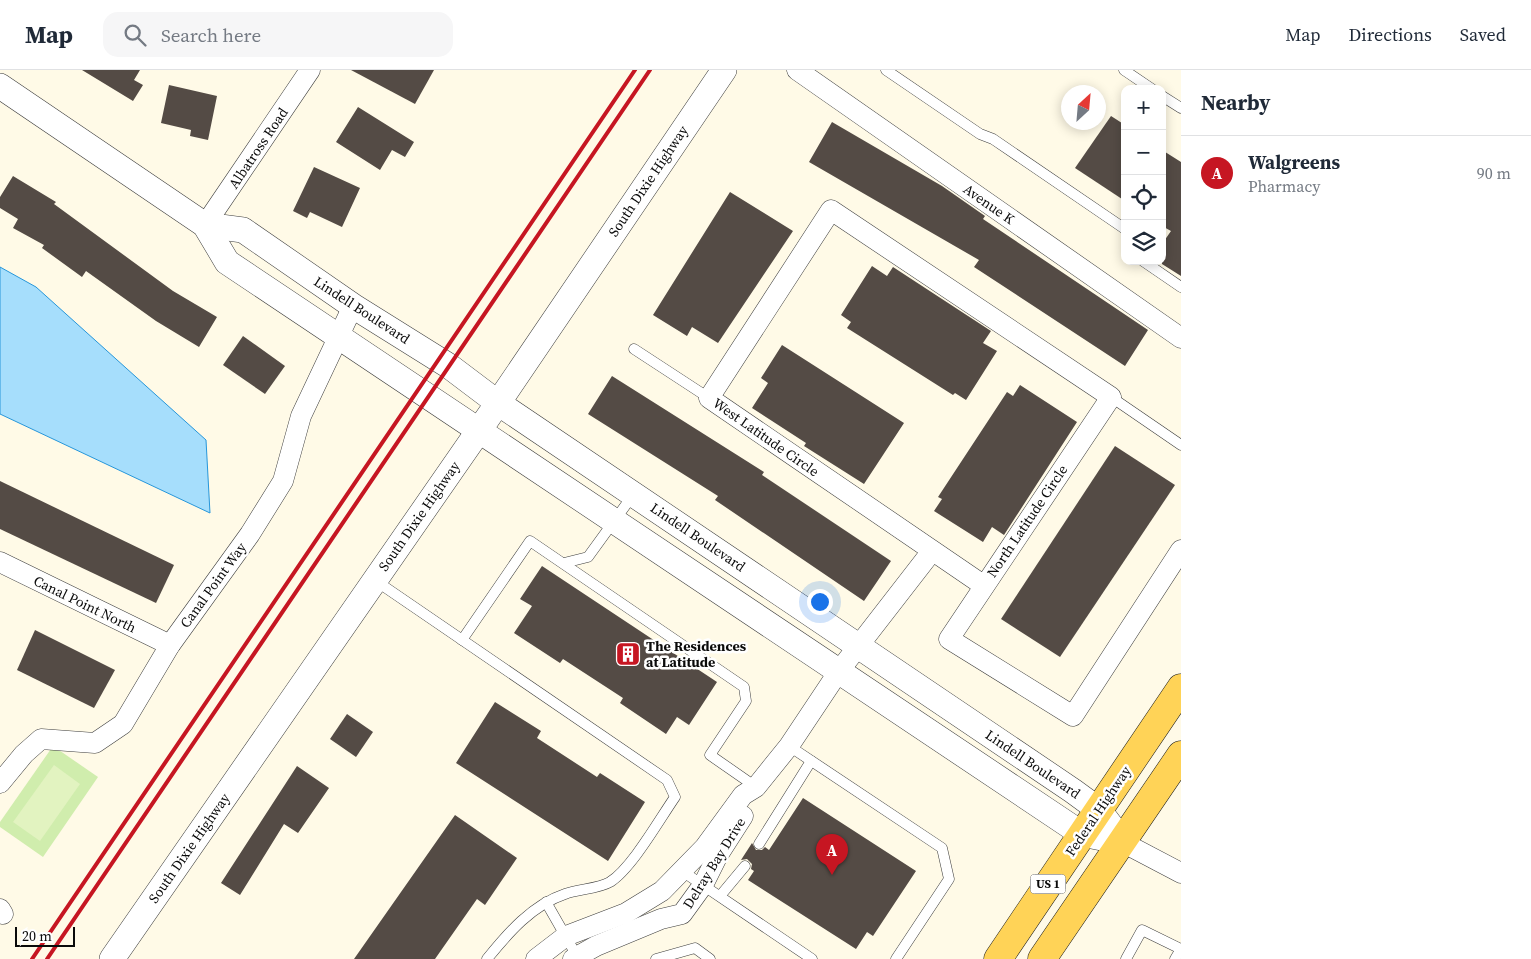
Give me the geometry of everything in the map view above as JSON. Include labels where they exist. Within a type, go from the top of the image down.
[{"type":"main road","name":"Federal Highway","points":[[998,959],[1181,688]]},
{"type":"main road","name":"US 1","points":[[1042,959],[1181,755]]},
{"type":"street","name":"Albatross Road","points":[[206,225],[310,70]]},
{"type":"street","name":"South Dixie Highway","points":[[112,959],[498,403],[724,70]]},
{"type":"street","name":"Avenue K","points":[[797,70],[1181,338]]},
{"type":"street","name":"Lindell Boulevard","points":[[0,86],[206,225],[243,230],[353,306],[449,366],[498,403],[859,645],[1099,810],[1122,842]]},
{"type":"street","name":"West Latitude Circle","points":[[983,586],[709,398],[831,210],[1111,397]]},
{"type":"street","name":"Lindell Boulevard","points":[[206,225],[227,262],[1082,834],[1122,842]]},
{"type":"street","name":"Canal Point Way","points":[[0,783],[24,754],[41,739],[95,743],[123,724],[170,645],[250,534],[283,481],[301,416],[353,306]]},
{"type":"street","name":"North Latitude Circle","points":[[1111,397],[949,639],[1073,716],[1181,550]]},
{"type":"street","name":"Delray Bay Drive","points":[[536,959],[566,936],[626,913],[662,891],[682,871],[705,847],[743,795],[756,787],[789,746],[839,671],[932,551]]},
{"type":"street","name":"Canal Point North","points":[[0,562],[170,645]]},
{"type":"street","name":"Delray Bay Drive","points":[[576,958],[596,946],[661,919],[682,914],[703,885],[718,855],[753,801],[756,787]]},
{"type":"street","points":[[1122,842],[1181,873]]},
{"type":"lane","points":[[886,70],[980,134],[993,139],[1121,226]]},
{"type":"lane","points":[[1124,70],[1146,85]]},
{"type":"lane","points":[[1166,99],[1181,108]]},
{"type":"lane","points":[[1149,265],[1181,287]]},
{"type":"lane","points":[[634,349],[709,398]]},
{"type":"lane","points":[[1111,397],[1181,445]]},
{"type":"lane","points":[[564,563],[588,557],[634,494]]},
{"type":"lane","points":[[462,640],[530,541],[744,687],[746,701],[710,755],[756,787]]},
{"type":"lane","points":[[375,580],[667,780],[675,798],[632,860],[609,882],[564,894],[546,902],[508,934],[487,959]]},
{"type":"lane","points":[[789,746],[942,848],[949,879],[896,959]]},
{"type":"lane","points":[[759,844],[811,760]]},
{"type":"lane","points":[[720,896],[745,866]]},
{"type":"lane","points":[[682,871],[812,959]]},
{"type":"lane","points":[[546,902],[566,936],[576,958]]},
{"type":"lane","points":[[1126,959],[1142,930],[1181,949],[1175,959]]},
{"type":"lane","points":[[656,959],[695,948],[710,959]]},
{"type":"green space","points":[[53,746],[98,777],[43,857],[0,827],[0,822]]},
{"type":"green space","points":[[54,765],[80,784],[40,841],[13,822]]},
{"type":"water","points":[[0,267],[36,287],[206,440],[210,513],[0,414]]},
{"type":"building","points":[[82,70],[140,70],[134,80],[143,85],[133,101]]},
{"type":"building","points":[[351,70],[434,70],[415,104]]},
{"type":"building","points":[[169,85],[217,96],[208,140],[190,136],[191,130],[161,123]]},
{"type":"building","points":[[358,107],[414,142],[405,157],[392,150],[380,170],[336,142]]},
{"type":"building","points":[[1111,116],[1121,122],[1121,198],[1075,168],[1101,130],[1106,130],[1106,123]]},
{"type":"building","points":[[832,122],[942,186],[985,216],[983,219],[1148,330],[1125,366],[974,267],[979,260],[809,162]]},
{"type":"building","points":[[1166,153],[1181,162],[1181,276],[1164,265],[1166,265],[1166,238],[1171,231],[1166,228]]},
{"type":"building","points":[[314,167],[360,188],[342,227],[310,212],[307,218],[293,211]]},
{"type":"building","points":[[13,176],[56,202],[54,204],[173,291],[217,317],[199,347],[156,321],[86,271],[82,277],[42,248],[44,245],[13,228],[18,219],[0,208],[0,197]]},
{"type":"building","points":[[730,192],[793,231],[718,343],[692,327],[687,336],[653,315]]},
{"type":"building","points":[[872,266],[887,276],[893,267],[991,331],[983,343],[997,351],[966,400],[955,393],[953,395],[847,328],[851,322],[841,315]]},
{"type":"building","points":[[243,336],[285,366],[265,394],[223,365]]},
{"type":"building","points":[[782,345],[904,423],[864,484],[804,446],[806,443],[752,408],[768,383],[761,378]]},
{"type":"building","points":[[612,376],[764,472],[762,475],[891,561],[864,601],[715,500],[718,496],[588,414]]},
{"type":"building","points":[[1020,385],[1077,422],[1004,535],[992,527],[983,542],[934,511],[942,499],[938,497],[1007,392],[1013,396]]},
{"type":"building","points":[[1115,446],[1175,485],[1060,657],[1001,619]]},
{"type":"building","points":[[0,481],[174,565],[156,603],[0,529]]},
{"type":"building","name":"The Residences at Latitude","points":[[542,566],[717,682],[689,725],[677,717],[666,734],[620,703],[623,698],[563,659],[560,663],[514,633],[532,606],[520,599]]},
{"type":"building","points":[[35,630],[115,670],[94,708],[17,670]]},
{"type":"building","points":[[495,702],[541,731],[537,738],[597,777],[600,773],[645,802],[608,861],[456,763]]},
{"type":"building","points":[[347,714],[373,732],[356,757],[330,739]]},
{"type":"building","points":[[297,766],[329,788],[298,833],[284,824],[240,895],[221,883]]},
{"type":"building","points":[[803,798],[916,871],[873,936],[867,932],[856,949],[748,880],[754,871],[751,869],[752,864],[747,859],[741,860],[752,843],[756,850],[762,850],[765,847],[769,850]]},
{"type":"building","points":[[455,815],[517,858],[485,905],[477,899],[435,959],[354,959]]},
{"type":"railway","points":[[32,959],[635,70]]},
{"type":"railway","points":[[47,959],[650,70]]},
{"type":"place","name":"The Residences at Latitude","points":[[628,654]]},
{"type":"place","name":"Walgreens","points":[[832,875]]}]
